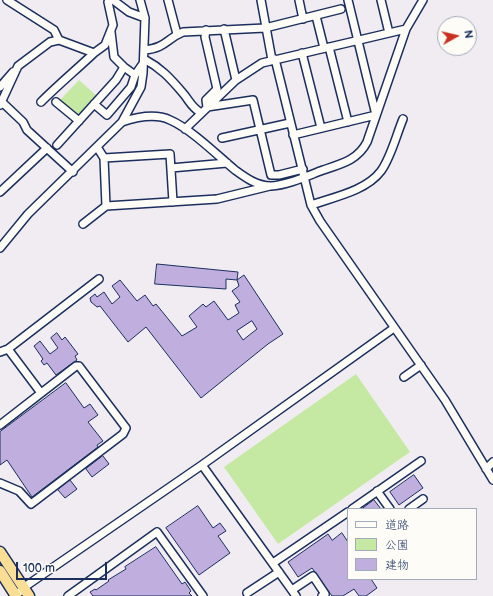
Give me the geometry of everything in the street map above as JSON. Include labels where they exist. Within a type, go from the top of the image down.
[{"type":"highway","points":[[0,552],[26,592]]},
{"type":"highway","points":[[0,571],[16,596]]},
{"type":"street","points":[[7,0],[54,30],[59,40]]},
{"type":"street","points":[[41,102],[66,77],[77,70],[104,45],[111,32],[113,24],[108,2],[109,0]]},
{"type":"street","points":[[113,0],[129,12],[145,18]]},
{"type":"street","points":[[168,0],[177,34]]},
{"type":"street","points":[[261,0],[265,28],[312,205],[320,221],[456,416],[493,480]]},
{"type":"street","points":[[299,0],[303,18]]},
{"type":"street","points":[[348,0],[376,115]]},
{"type":"street","points":[[381,0],[389,33]]},
{"type":"street","points":[[414,0],[417,10]]},
{"type":"street","points":[[83,224],[106,206],[217,199],[305,177],[346,163],[361,152],[372,130],[406,29],[423,0]]},
{"type":"street","points":[[0,248],[28,214],[73,172],[122,122],[141,87],[144,61],[145,18],[140,1]]},
{"type":"street","points":[[144,50],[157,48],[177,34],[206,30],[265,28],[341,9]]},
{"type":"street","points":[[316,16],[327,48],[348,122]]},
{"type":"street","points":[[224,29],[236,80]]},
{"type":"street","points":[[185,129],[236,80],[252,68],[273,60],[406,29]]},
{"type":"street","points":[[206,30],[206,37],[217,88],[206,100],[207,107]]},
{"type":"street","points":[[111,32],[114,57],[135,75]]},
{"type":"street","points":[[0,87],[18,66],[50,42],[59,40],[94,53]]},
{"type":"street","points":[[302,53],[321,128]]},
{"type":"street","points":[[94,104],[107,115],[131,87],[135,75],[144,61]]},
{"type":"street","points":[[144,61],[162,69],[184,94],[192,107],[201,113]]},
{"type":"street","points":[[18,66],[1,104],[23,122],[27,130],[73,172]]},
{"type":"street","points":[[58,145],[116,80],[124,67]]},
{"type":"street","points":[[207,107],[253,100],[272,175],[279,175],[303,169]]},
{"type":"street","points":[[56,102],[79,121]]},
{"type":"street","points":[[293,135],[376,115]]},
{"type":"street","points":[[122,122],[136,118],[153,116],[170,120],[185,129],[253,182],[270,186]]},
{"type":"street","points":[[312,205],[352,191],[367,183],[381,172],[403,120]]},
{"type":"street","points":[[222,138],[290,122]]},
{"type":"street","points":[[97,147],[104,158],[106,206]]},
{"type":"street","points":[[0,192],[47,148]]},
{"type":"street","points":[[104,158],[170,154],[173,202]]},
{"type":"street","points":[[171,168],[227,163]]},
{"type":"street","points":[[0,352],[8,349],[99,279]]},
{"type":"street","points":[[16,596],[26,592],[394,328]]},
{"type":"street","points":[[8,349],[41,393]]},
{"type":"street","points":[[404,377],[420,365]]},
{"type":"street","points":[[0,425],[76,366],[79,366],[125,424],[125,431],[31,504],[19,491],[0,483]]},
{"type":"street","points":[[353,508],[421,461]]},
{"type":"street","points":[[486,469],[493,462]]},
{"type":"street","points":[[202,465],[294,593],[313,576],[325,594],[322,596]]},
{"type":"street","points":[[377,491],[389,508]]},
{"type":"street","points":[[410,508],[423,499]]},
{"type":"street","points":[[273,563],[347,513]]},
{"type":"street","points":[[68,596],[157,532],[203,596]]},
{"type":"street","points":[[247,593],[279,572]]},
{"type":"green space","points":[[79,80],[98,97],[79,117],[60,100]]},
{"type":"green space","points":[[356,374],[410,452],[278,544],[224,467]]},
{"type":"building","points":[[157,264],[238,272],[237,280],[226,279],[226,289],[155,284]]},
{"type":"building","points":[[244,275],[283,334],[268,344],[201,398],[146,327],[128,342],[100,306],[97,307],[91,302],[90,298],[95,294],[97,297],[104,292],[112,304],[120,297],[112,286],[120,280],[137,301],[145,295],[153,306],[156,304],[182,336],[197,327],[189,316],[203,304],[206,307],[214,301],[228,320],[239,313],[235,305],[240,302],[232,291],[239,286],[237,280]],"holes":[[[252,321],[257,329],[243,340],[237,331]]]},
{"type":"building","points":[[57,333],[62,340],[65,337],[78,354],[75,356],[77,360],[56,375],[47,363],[44,365],[41,361],[43,359],[34,346],[40,341],[50,354],[58,348],[51,338]]},
{"type":"building","points":[[66,383],[84,408],[90,404],[98,415],[88,422],[103,441],[97,445],[98,447],[32,497],[7,460],[0,465],[0,432]]},
{"type":"building","points":[[103,456],[109,464],[92,477],[86,469]]},
{"type":"building","points":[[414,475],[423,488],[399,505],[390,492]]},
{"type":"building","points":[[70,480],[77,489],[65,498],[58,490]]},
{"type":"building","points":[[374,500],[380,508],[363,508]]},
{"type":"building","points":[[198,506],[213,528],[220,523],[226,531],[218,536],[230,553],[199,575],[166,528]]},
{"type":"building","points":[[342,533],[347,540],[347,580],[372,580],[377,588],[366,596],[359,596],[354,589],[343,596],[332,596],[312,568],[298,577],[288,562],[328,534],[332,540]]},
{"type":"building","points":[[156,547],[182,584],[185,582],[191,591],[189,593],[192,596],[93,596],[90,592],[95,589],[96,590],[109,581],[108,580],[126,569],[125,567]]}]
